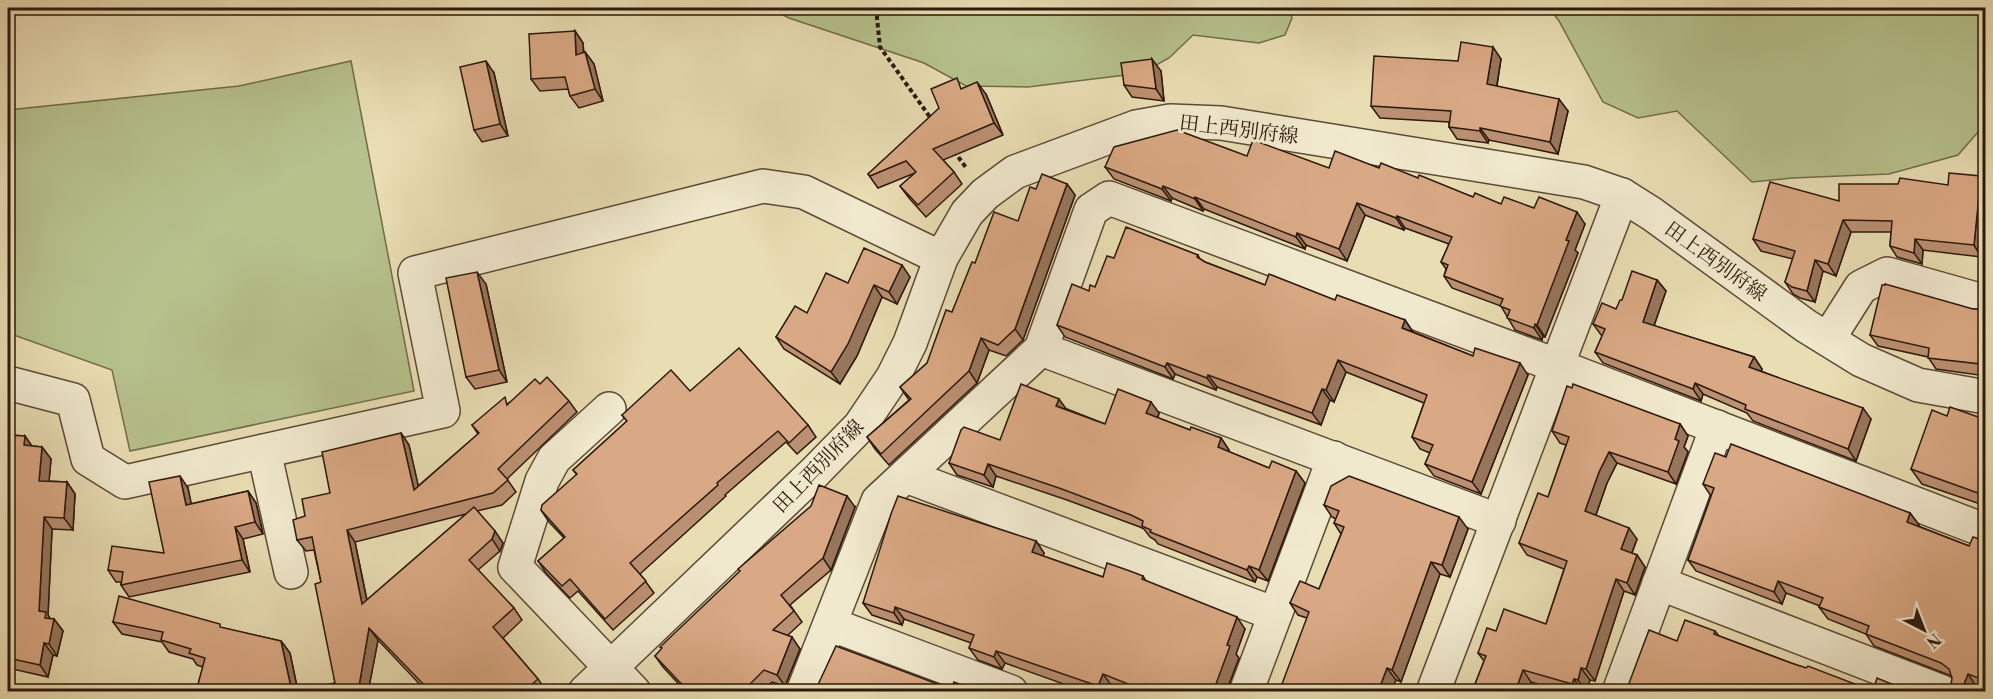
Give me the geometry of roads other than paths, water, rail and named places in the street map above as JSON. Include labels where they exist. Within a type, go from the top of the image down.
[{"type":"street","name":"田上西別府線","points":[[585,692],[814,473],[860,426],[893,377],[910,343],[941,258],[967,213],[985,194],[1015,172],[1136,127],[1170,121],[1221,123],[1584,182],[1622,195],[1861,360],[1918,385],[1986,397]]},
{"type":"street","points":[[8,383],[73,400],[88,459],[125,482],[443,411],[415,273],[763,186],[804,192],[941,258]]},
{"type":"street","points":[[1433,692],[1622,195]]},
{"type":"street","points":[[803,692],[878,501],[1041,349],[1091,210],[1109,198],[1558,366],[1986,531]]},
{"type":"street","points":[[1828,339],[1861,287],[1887,274],[1986,302]]},
{"type":"street","points":[[1041,349],[1499,520]]},
{"type":"street","points":[[609,408],[554,459],[542,481],[515,567],[634,692]]},
{"type":"street","points":[[1619,692],[1717,427]]},
{"type":"street","points":[[264,451],[291,572]]},
{"type":"street","points":[[1246,692],[1334,458]]},
{"type":"street","points":[[906,476],[1275,614]]},
{"type":"street","points":[[1659,583],[1942,692]]},
{"type":"street","points":[[830,624],[1011,692]]}]
